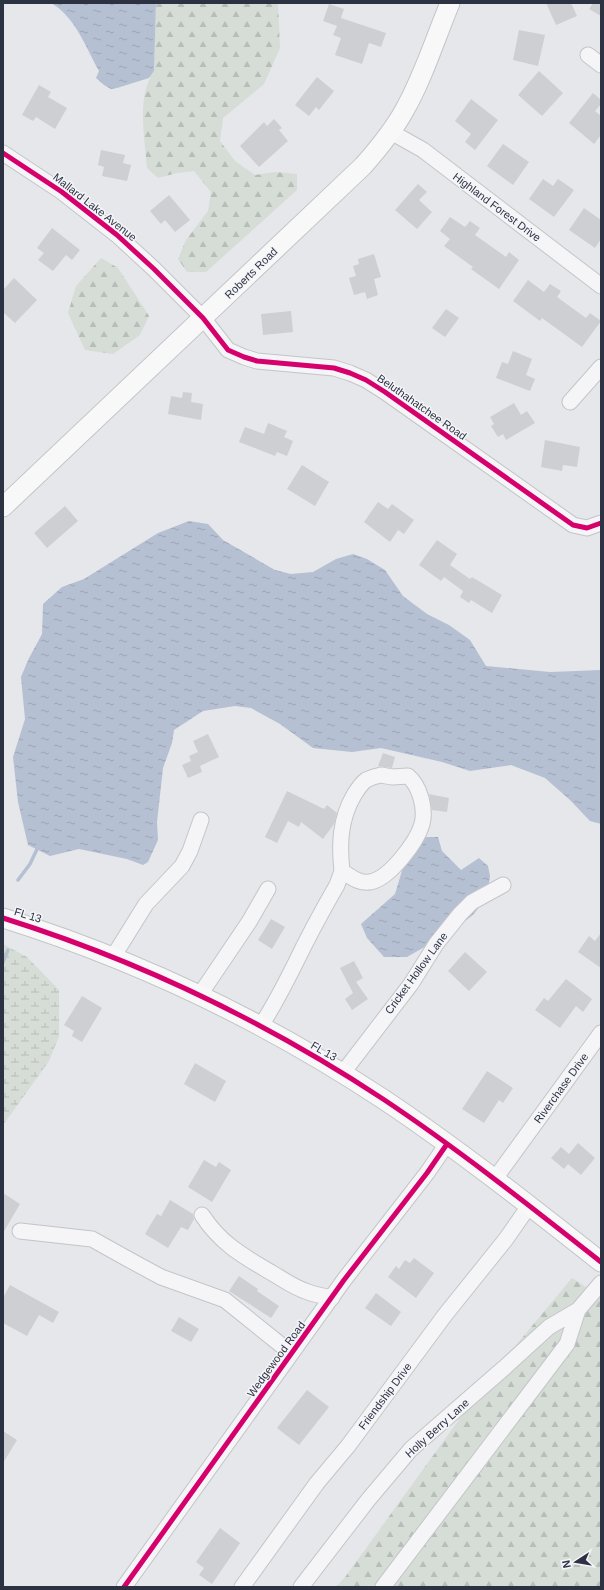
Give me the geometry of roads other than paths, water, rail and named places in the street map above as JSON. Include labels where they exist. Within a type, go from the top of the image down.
[{"type":"main road","name":"Roberts Road","points":[[3,508],[363,166],[391,132],[404,111],[417,85],[450,3]]},
{"type":"main road","name":"FL 13","points":[[3,918],[113,957],[199,996],[260,1027],[342,1074],[382,1099],[447,1144],[601,1262]]},
{"type":"street","points":[[588,55],[601,65]]},
{"type":"street","name":"Highland Forest Drive","points":[[391,132],[423,150],[601,286]]},
{"type":"street","name":"Mallard Lake Avenue","points":[[3,153],[62,192],[103,224],[154,269],[203,318]]},
{"type":"street","name":"Beluthahatchee Road","points":[[203,318],[228,350],[244,357],[257,361],[334,368],[366,380],[573,524],[587,528],[601,523]]},
{"type":"street","points":[[570,402],[601,367]]},
{"type":"street","points":[[260,1027],[285,987],[294,965],[337,885],[342,871],[340,853],[342,821],[358,788],[366,780],[381,775],[392,777],[408,776],[414,780],[420,794],[423,812],[422,824],[417,836],[401,859],[384,877],[370,883],[358,882],[342,871]]},
{"type":"street","points":[[113,957],[146,904],[182,866],[190,851],[201,820]]},
{"type":"street","name":"Cricket Hollow Lane","points":[[342,1074],[411,984],[436,944],[460,914],[472,902],[502,885]]},
{"type":"street","points":[[199,996],[249,922],[268,889]]},
{"type":"street","name":"Riverchase Drive","points":[[494,1180],[601,1033]]},
{"type":"street","name":"Wedgewood Road","points":[[124,1587],[291,1353],[428,1173],[447,1144]]},
{"type":"street","name":"Friendship Drive","points":[[242,1587],[318,1483],[348,1446],[445,1315],[506,1239],[529,1206]]},
{"type":"street","points":[[202,1215],[224,1242],[240,1253],[308,1293],[332,1298]]},
{"type":"street","points":[[20,1231],[92,1238],[161,1277],[225,1300],[291,1353]]},
{"type":"street","name":"Holly Berry Lane","points":[[301,1587],[368,1500],[411,1449],[549,1327],[578,1310],[601,1284]]},
{"type":"street","name":"Holly Berry Lane","points":[[383,1587],[567,1344],[578,1310]]},
{"type":"water","points":[[51,3],[156,3],[154,71],[149,78],[117,88],[111,89],[104,85],[96,78],[99,71],[79,33],[67,16]]},
{"type":"water","points":[[189,521],[208,524],[223,540],[275,570],[291,574],[313,572],[336,559],[353,554],[367,559],[385,570],[403,596],[427,614],[449,625],[470,640],[486,666],[550,672],[601,670],[601,824],[590,821],[570,800],[545,778],[511,765],[470,771],[442,762],[381,748],[352,752],[313,748],[280,724],[251,708],[235,706],[203,711],[174,730],[172,743],[163,768],[157,822],[158,840],[148,862],[143,865],[127,859],[79,849],[50,856],[28,845],[18,802],[13,757],[25,719],[21,677],[42,634],[43,604],[62,587],[84,579],[158,533]]},
{"type":"water","points":[[413,837],[438,837],[442,851],[461,870],[479,858],[488,866],[490,876],[487,897],[473,915],[449,933],[407,957],[384,957],[367,938],[361,924],[395,894]]},
{"type":"waterway","points":[[18,880],[30,864],[39,845]]},
{"type":"waterway","points":[[3,962],[8,950]]}]
